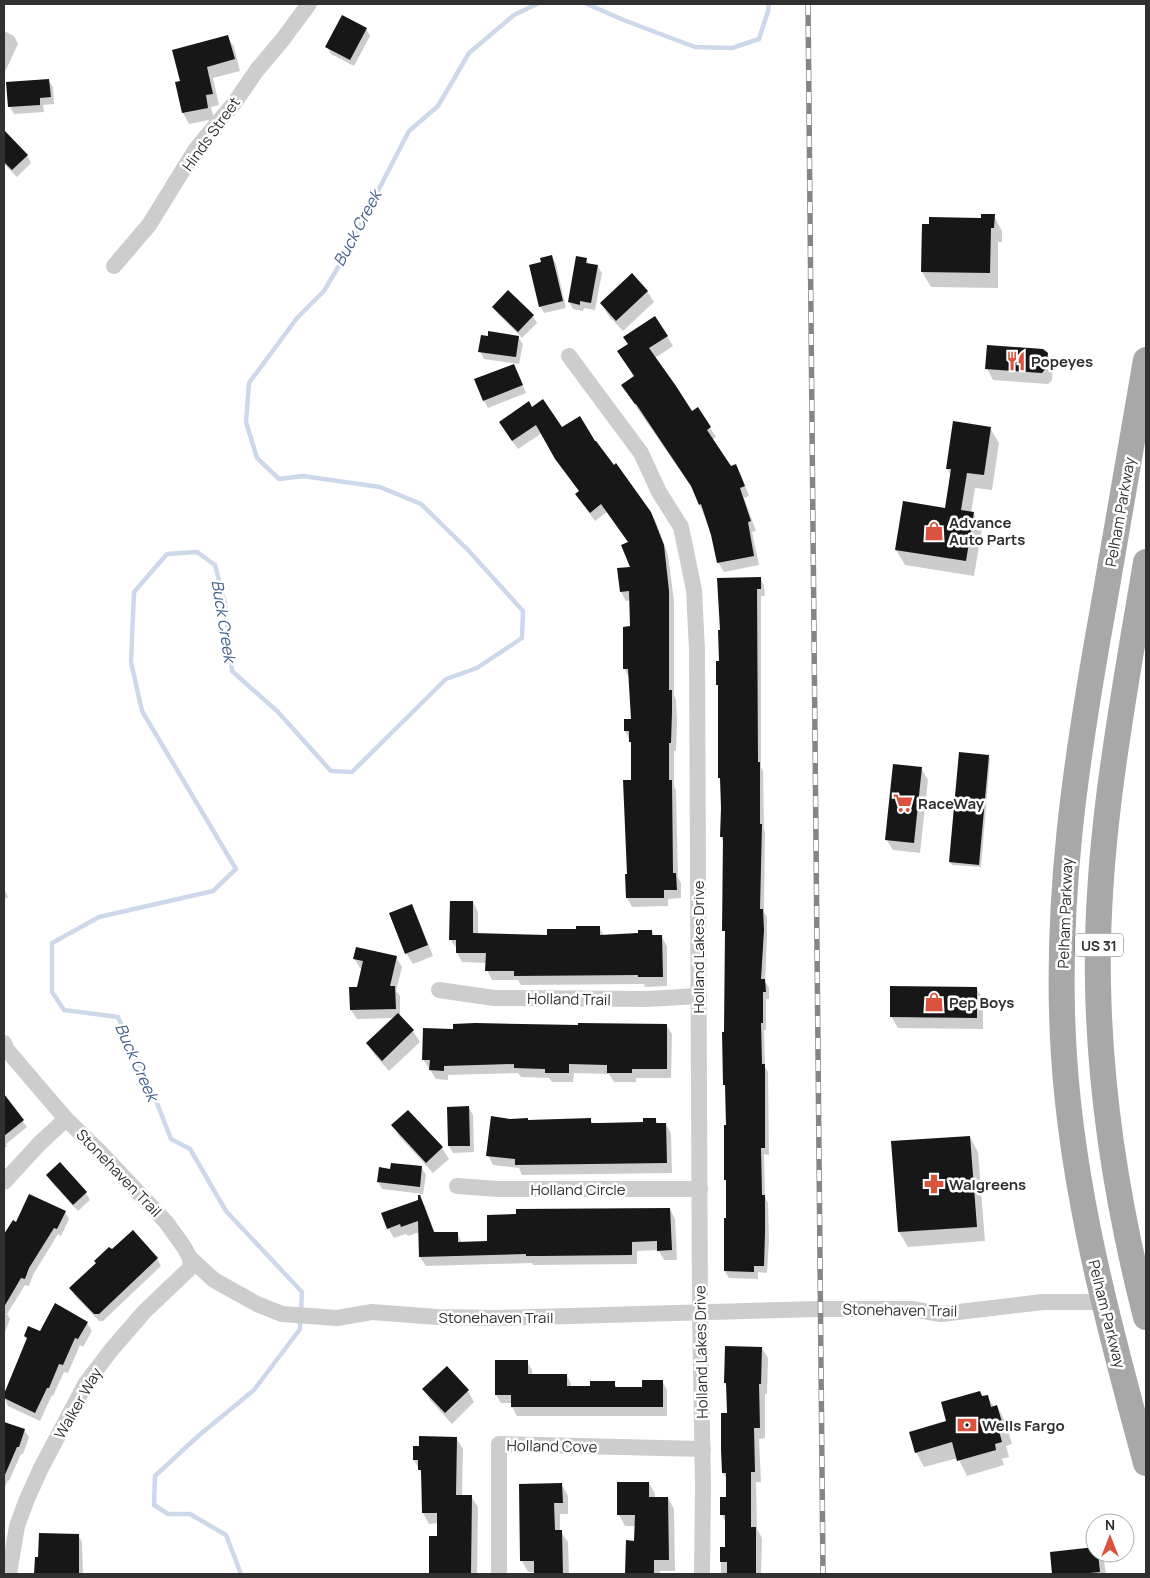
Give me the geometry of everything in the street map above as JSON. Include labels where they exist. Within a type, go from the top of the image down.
[{"type":"main road","name":"Pelham Parkway","points":[[1146,360],[1084,721],[1070,821],[1062,923],[1064,1056],[1077,1170],[1086,1226],[1146,1464]]},
{"type":"main road","name":"US 31","points":[[1143,1306],[1120,1202],[1111,1142],[1104,1077],[1099,997],[1100,924],[1104,852],[1111,783],[1146,562]]},
{"type":"main road","points":[[1084,721],[1120,726]]},
{"type":"main road","points":[[1062,996],[1099,997]]},
{"type":"main road","points":[[1104,1302],[1143,1306]]},
{"type":"street","name":"Hinds Street","points":[[114,266],[149,225],[196,149],[235,102],[257,70],[309,4]]},
{"type":"street","name":"Holland Lakes Drive","points":[[569,356],[641,453],[659,492],[681,527],[692,581],[697,650],[700,1312],[703,1449],[702,1574]]},
{"type":"street","name":"Holland Trail","points":[[439,990],[504,998],[646,999],[699,996]]},
{"type":"street","name":"Stonehaven Trail","points":[[4,1043],[7,1050],[41,1092],[166,1222],[190,1258],[214,1280],[257,1304],[282,1314],[337,1318],[372,1312],[437,1317],[496,1318],[889,1309],[941,1314],[1043,1302],[1104,1302]]},
{"type":"street","points":[[4,1182],[40,1143],[66,1119]]},
{"type":"street","name":"Holland Circle","points":[[457,1186],[498,1190],[700,1190]]},
{"type":"street","name":"Walker Way","points":[[9,1574],[17,1526],[27,1499],[41,1468],[86,1383],[144,1312],[189,1270],[191,1265],[190,1258]]},
{"type":"street","name":"Holland Cove","points":[[500,1574],[500,1444],[703,1449]]},
{"type":"building","points":[[342,15],[367,28],[350,60],[325,47]]},
{"type":"building","points":[[228,35],[235,59],[207,67],[213,94],[206,95],[208,108],[182,113],[175,82],[180,81],[172,50]]},
{"type":"building","points":[[49,79],[51,97],[40,98],[40,105],[8,107],[6,82]]},
{"type":"building","points":[[4,130],[28,155],[12,170],[4,162]]},
{"type":"building","points":[[981,214],[995,214],[994,228],[991,228],[990,273],[921,272],[922,224],[929,224],[929,217],[981,218]]},
{"type":"building","points":[[552,255],[563,301],[539,307],[529,265],[541,262],[540,258]]},
{"type":"building","points":[[576,256],[587,258],[586,263],[598,265],[591,303],[580,301],[580,305],[568,302]]},
{"type":"building","points":[[632,273],[648,291],[616,321],[600,303]]},
{"type":"building","points":[[508,290],[534,315],[518,332],[492,307]]},
{"type":"building","points":[[655,316],[668,336],[649,348],[692,411],[698,407],[711,427],[707,430],[731,466],[736,464],[745,486],[740,488],[751,521],[748,522],[754,556],[717,563],[711,535],[701,504],[699,505],[691,486],[636,404],[621,385],[634,376],[617,351],[628,344],[623,337]]},
{"type":"building","points":[[488,331],[519,336],[516,357],[478,352],[481,335],[488,336]]},
{"type":"building","name":"Popeyes","points":[[987,345],[1043,349],[1048,353],[1046,368],[1042,373],[985,369]]},
{"type":"building","points":[[514,364],[523,385],[483,401],[474,379]]},
{"type":"building","points":[[543,399],[562,427],[580,416],[595,441],[614,465],[616,463],[651,512],[664,545],[669,591],[669,690],[672,690],[669,780],[672,780],[673,873],[676,873],[677,890],[664,890],[664,898],[626,898],[625,874],[627,874],[623,780],[631,780],[631,742],[629,742],[629,731],[624,731],[624,719],[631,719],[628,669],[623,669],[623,627],[630,626],[629,591],[620,592],[617,568],[630,567],[621,545],[628,542],[601,504],[590,513],[575,494],[579,491],[555,459],[536,425],[512,441],[499,422],[529,401],[532,407]]},
{"type":"building","points":[[953,421],[991,427],[984,475],[967,473],[961,510],[974,512],[966,561],[895,550],[903,501],[945,508],[951,469],[946,469]]},
{"type":"building","points":[[761,577],[761,589],[757,589],[758,762],[760,762],[760,824],[762,824],[760,909],[763,909],[764,930],[761,979],[765,979],[766,992],[763,992],[763,1023],[761,1023],[762,1064],[765,1064],[765,1148],[761,1148],[762,1195],[765,1195],[765,1233],[764,1266],[754,1266],[754,1272],[724,1271],[726,1180],[724,1180],[724,1125],[726,1125],[722,1032],[724,1032],[725,931],[722,931],[723,837],[720,837],[721,808],[720,778],[718,778],[718,685],[716,685],[716,661],[719,661],[718,630],[720,630],[717,578]]},
{"type":"building","name":"RaceWay","points":[[959,752],[989,755],[979,865],[949,862]]},
{"type":"building","name":"RaceWay","points":[[893,764],[922,767],[914,843],[885,840]]},
{"type":"building","points":[[450,901],[473,901],[473,933],[547,935],[547,929],[576,929],[576,926],[600,926],[600,935],[638,933],[638,930],[652,930],[652,935],[662,935],[663,977],[638,977],[638,975],[514,976],[514,971],[485,971],[486,953],[456,953],[456,940],[449,940]]},
{"type":"building","points":[[412,904],[428,945],[405,954],[389,913]]},
{"type":"building","points":[[356,947],[397,956],[390,986],[395,986],[396,1009],[350,1010],[349,987],[357,987],[363,961],[353,959]]},
{"type":"building","name":"Pep Boys","points":[[890,986],[977,987],[977,1018],[890,1017]]},
{"type":"building","points":[[398,1013],[414,1030],[382,1061],[366,1043]]},
{"type":"building","points":[[453,1024],[667,1024],[667,1069],[632,1069],[632,1073],[607,1073],[607,1065],[569,1064],[569,1073],[545,1073],[545,1069],[514,1068],[514,1064],[444,1066],[444,1071],[429,1070],[430,1060],[422,1060],[423,1028],[453,1029]]},
{"type":"building","points":[[4,1094],[24,1120],[4,1136]]},
{"type":"building","points":[[469,1106],[470,1146],[448,1146],[447,1107]]},
{"type":"building","points":[[408,1110],[443,1147],[426,1163],[391,1125]]},
{"type":"building","points":[[491,1116],[510,1119],[528,1118],[528,1120],[591,1118],[591,1123],[643,1122],[643,1118],[656,1118],[656,1123],[666,1123],[667,1163],[515,1165],[515,1159],[486,1156]]},
{"type":"building","name":"Walgreens","points":[[970,1136],[977,1227],[898,1232],[891,1141]]},
{"type":"building","points":[[60,1162],[87,1192],[73,1205],[46,1175]]},
{"type":"building","points":[[391,1163],[422,1166],[420,1187],[377,1182],[379,1167],[390,1169]]},
{"type":"building","points":[[29,1194],[66,1211],[57,1229],[54,1228],[29,1268],[25,1279],[21,1278],[4,1307],[4,1234],[13,1220],[16,1222]]},
{"type":"building","points":[[418,1195],[420,1195],[434,1232],[458,1232],[458,1242],[487,1241],[487,1215],[516,1214],[516,1209],[670,1208],[672,1250],[657,1251],[657,1241],[632,1242],[632,1255],[526,1256],[526,1254],[419,1257],[418,1221],[401,1227],[400,1224],[387,1229],[381,1213],[418,1200]]},
{"type":"building","points":[[133,1230],[158,1258],[99,1314],[94,1314],[69,1288],[96,1263],[94,1261],[109,1247],[112,1249]]},
{"type":"building","points":[[55,1303],[88,1322],[78,1339],[75,1338],[63,1365],[59,1364],[49,1388],[47,1388],[35,1413],[4,1398],[4,1394],[27,1338],[24,1336],[28,1326],[40,1331]]},
{"type":"building","points":[[725,1346],[762,1347],[761,1384],[759,1384],[760,1428],[754,1428],[755,1472],[751,1472],[751,1527],[756,1527],[756,1574],[727,1574],[727,1562],[720,1562],[720,1547],[725,1547],[725,1515],[720,1515],[720,1497],[726,1497],[726,1473],[722,1473],[721,1450],[721,1413],[727,1413],[726,1383],[724,1383]]},
{"type":"building","points":[[495,1360],[528,1360],[528,1374],[567,1374],[567,1386],[590,1386],[590,1381],[615,1381],[615,1387],[642,1387],[642,1380],[663,1380],[663,1407],[511,1407],[511,1395],[495,1395]]},
{"type":"building","points":[[447,1366],[469,1390],[445,1413],[422,1389]]},
{"type":"building","name":"Wells Fargo","points":[[980,1391],[982,1396],[988,1395],[991,1407],[997,1405],[1004,1429],[999,1431],[1002,1442],[995,1444],[996,1450],[957,1461],[952,1442],[915,1453],[909,1432],[946,1421],[941,1402]]},
{"type":"building","points":[[4,1422],[25,1429],[19,1447],[17,1447],[4,1477]]},
{"type":"building","points":[[419,1436],[457,1437],[456,1495],[472,1495],[471,1574],[429,1574],[429,1536],[437,1536],[437,1513],[422,1513],[421,1470],[418,1470],[418,1460],[413,1460],[413,1446],[419,1446]]},
{"type":"building","points":[[617,1482],[649,1482],[649,1497],[668,1497],[669,1560],[654,1560],[654,1574],[625,1574],[626,1540],[634,1541],[635,1515],[617,1515]]},
{"type":"building","points":[[562,1483],[563,1503],[554,1503],[555,1530],[562,1530],[563,1574],[534,1574],[534,1561],[520,1561],[519,1484]]},
{"type":"building","points":[[39,1533],[79,1534],[79,1574],[34,1574],[35,1557],[38,1557]]},
{"type":"building","points":[[1085,1548],[1085,1563],[1099,1563],[1100,1572],[1052,1574],[1050,1552]]},
{"type":"waterway","name":"Buck Creek","points":[[301,1312],[302,1292],[226,1211],[190,1149],[171,1139],[155,1098],[118,1017],[64,1010],[52,992],[52,943],[99,917],[213,891],[236,869],[142,711],[131,662],[134,592],[167,554],[197,552],[215,565],[225,603],[232,671],[278,712],[331,771],[352,772],[446,679],[477,668],[522,638],[523,611],[468,550],[421,504],[380,487],[303,476],[279,479],[257,458],[246,422],[249,383],[297,318],[324,291],[409,131],[438,106],[469,53],[514,15],[537,4]]},
{"type":"waterway","name":"Buck Creek","points":[[587,4],[695,47],[732,48],[759,39],[769,4]]},
{"type":"waterway","name":"Buck Creek","points":[[241,1574],[226,1535],[190,1514],[168,1514],[154,1505],[155,1476],[197,1437],[254,1390],[300,1329],[300,1320]]},
{"type":"railway","points":[[808,4],[823,1574]]},
{"type":"place","name":"Popeyes","points":[[1016,361]]},
{"type":"place","name":"Advance Auto Parts","points":[[934,531]]},
{"type":"place","name":"RaceWay","points":[[903,803]]},
{"type":"place","name":"Pep Boys","points":[[934,1002]]},
{"type":"place","name":"Walgreens","points":[[934,1184]]},
{"type":"place","name":"Wells Fargo","points":[[967,1425]]}]
